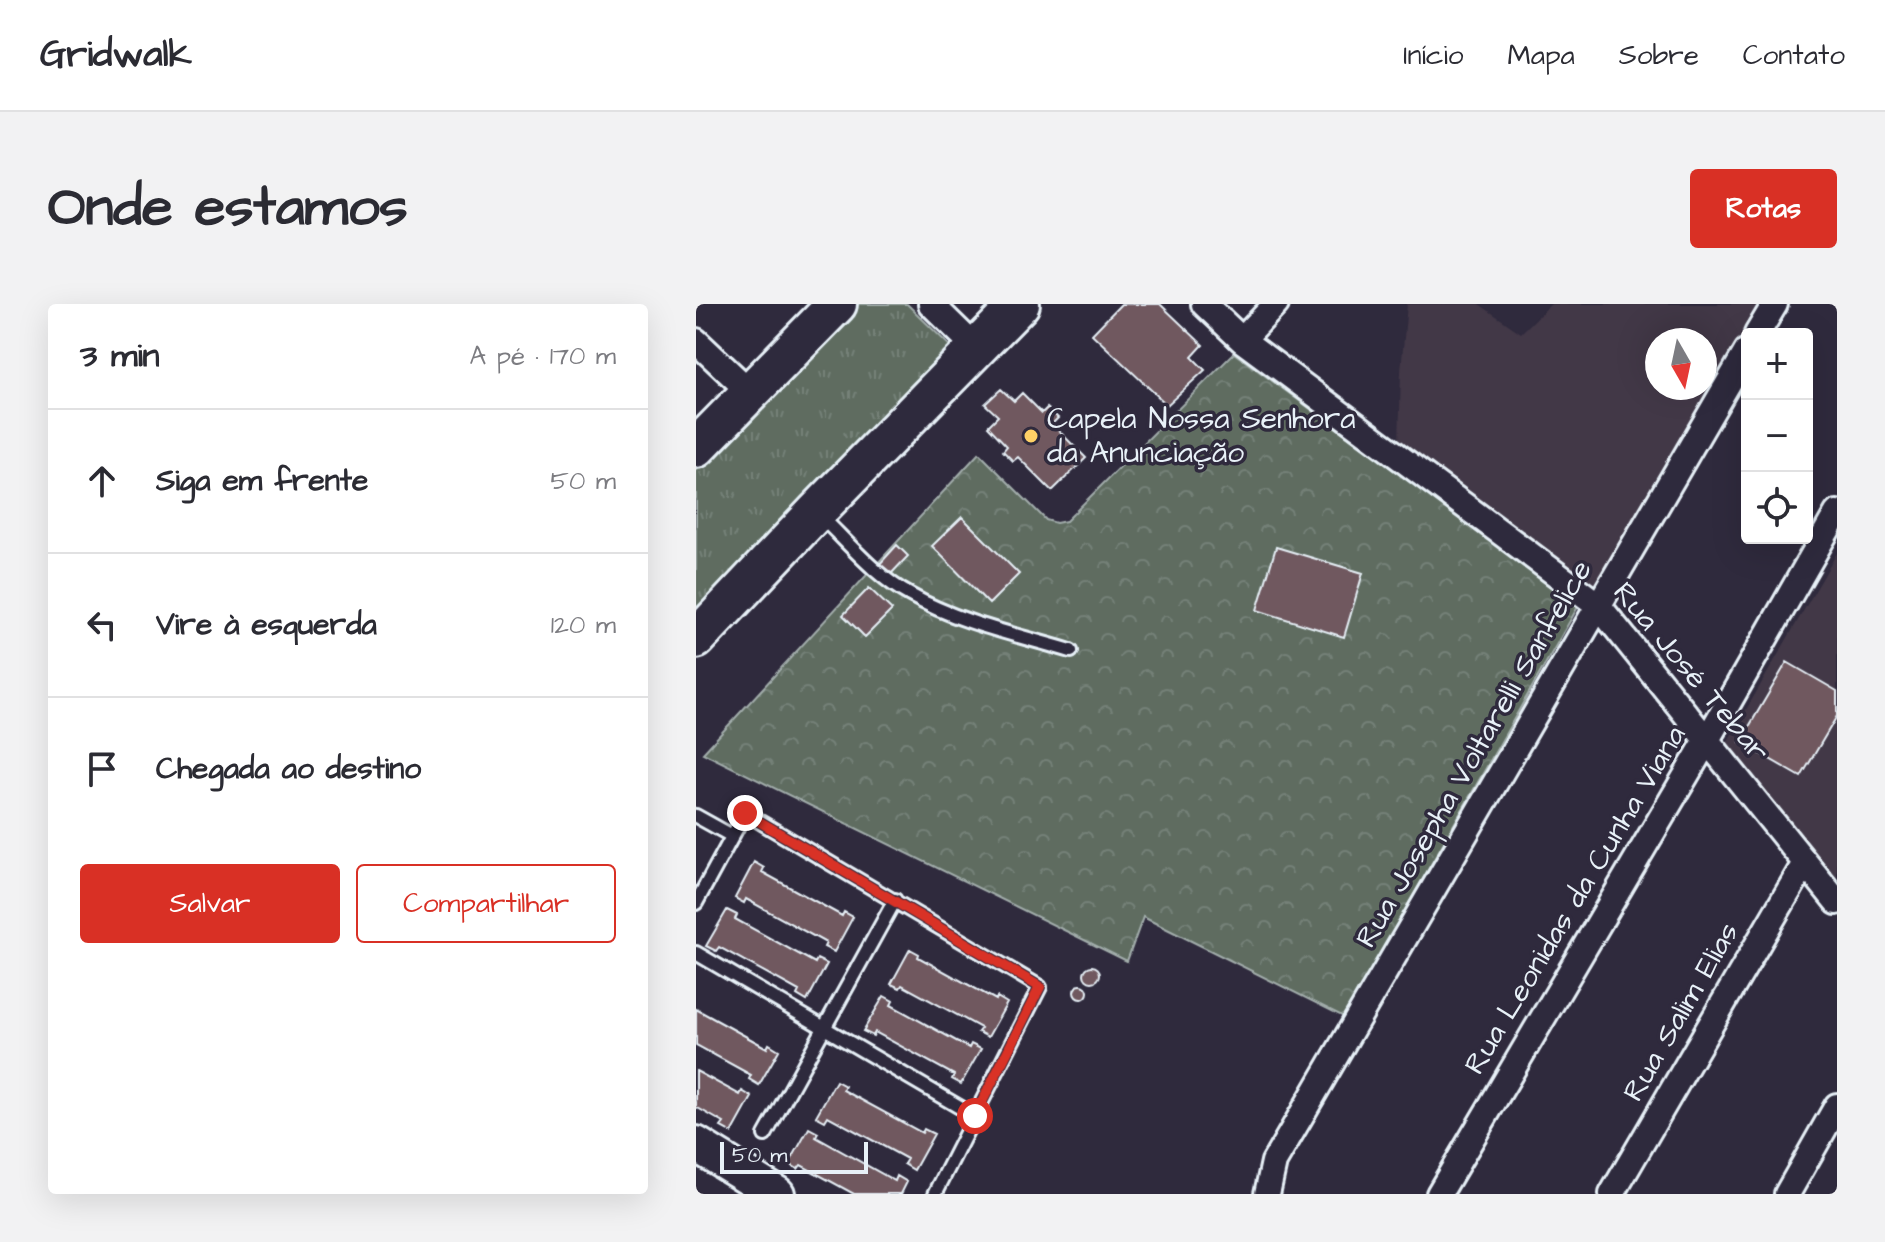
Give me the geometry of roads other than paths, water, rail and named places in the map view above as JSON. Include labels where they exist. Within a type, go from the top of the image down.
[{"type":"main road","points":[[696,448],[837,304]]},
{"type":"main road","points":[[696,639],[1020,304]]},
{"type":"main road","points":[[696,1144],[777,1194]]},
{"type":"street","points":[[931,304],[977,349]]},
{"type":"street","name":"Rua José Tebar","points":[[1204,304],[1242,340],[1598,605],[1837,902]]},
{"type":"street","points":[[1242,340],[1276,304]]},
{"type":"street","points":[[1761,328],[1775,304]]},
{"type":"street","points":[[696,341],[751,393]]},
{"type":"street","name":"Rua Josepha Voltarelli Sanfelice","points":[[1267,1194],[1274,1162],[1741,361]]},
{"type":"street","name":"Rua Leonidas da Cunha Viana","points":[[1439,1194],[1837,513]]},
{"type":"street","name":"Rua Salim Elias","points":[[1612,1194],[1805,863]]},
{"type":"street","points":[[1787,1194],[1837,1106]]},
{"type":"lane","points":[[816,512],[874,568],[907,594],[941,611],[1071,651]]},
{"type":"lane","points":[[696,903],[745,813],[1040,987],[935,1194]]},
{"type":"lane","points":[[696,816],[732,836]]},
{"type":"lane","points":[[696,874],[709,881]]},
{"type":"lane","points":[[765,1135],[895,900]]},
{"type":"lane","points":[[696,953],[975,1116]]},
{"type":"place","name":"Capela Nossa Senhora da Anunciação","points":[[1031,436]]}]
